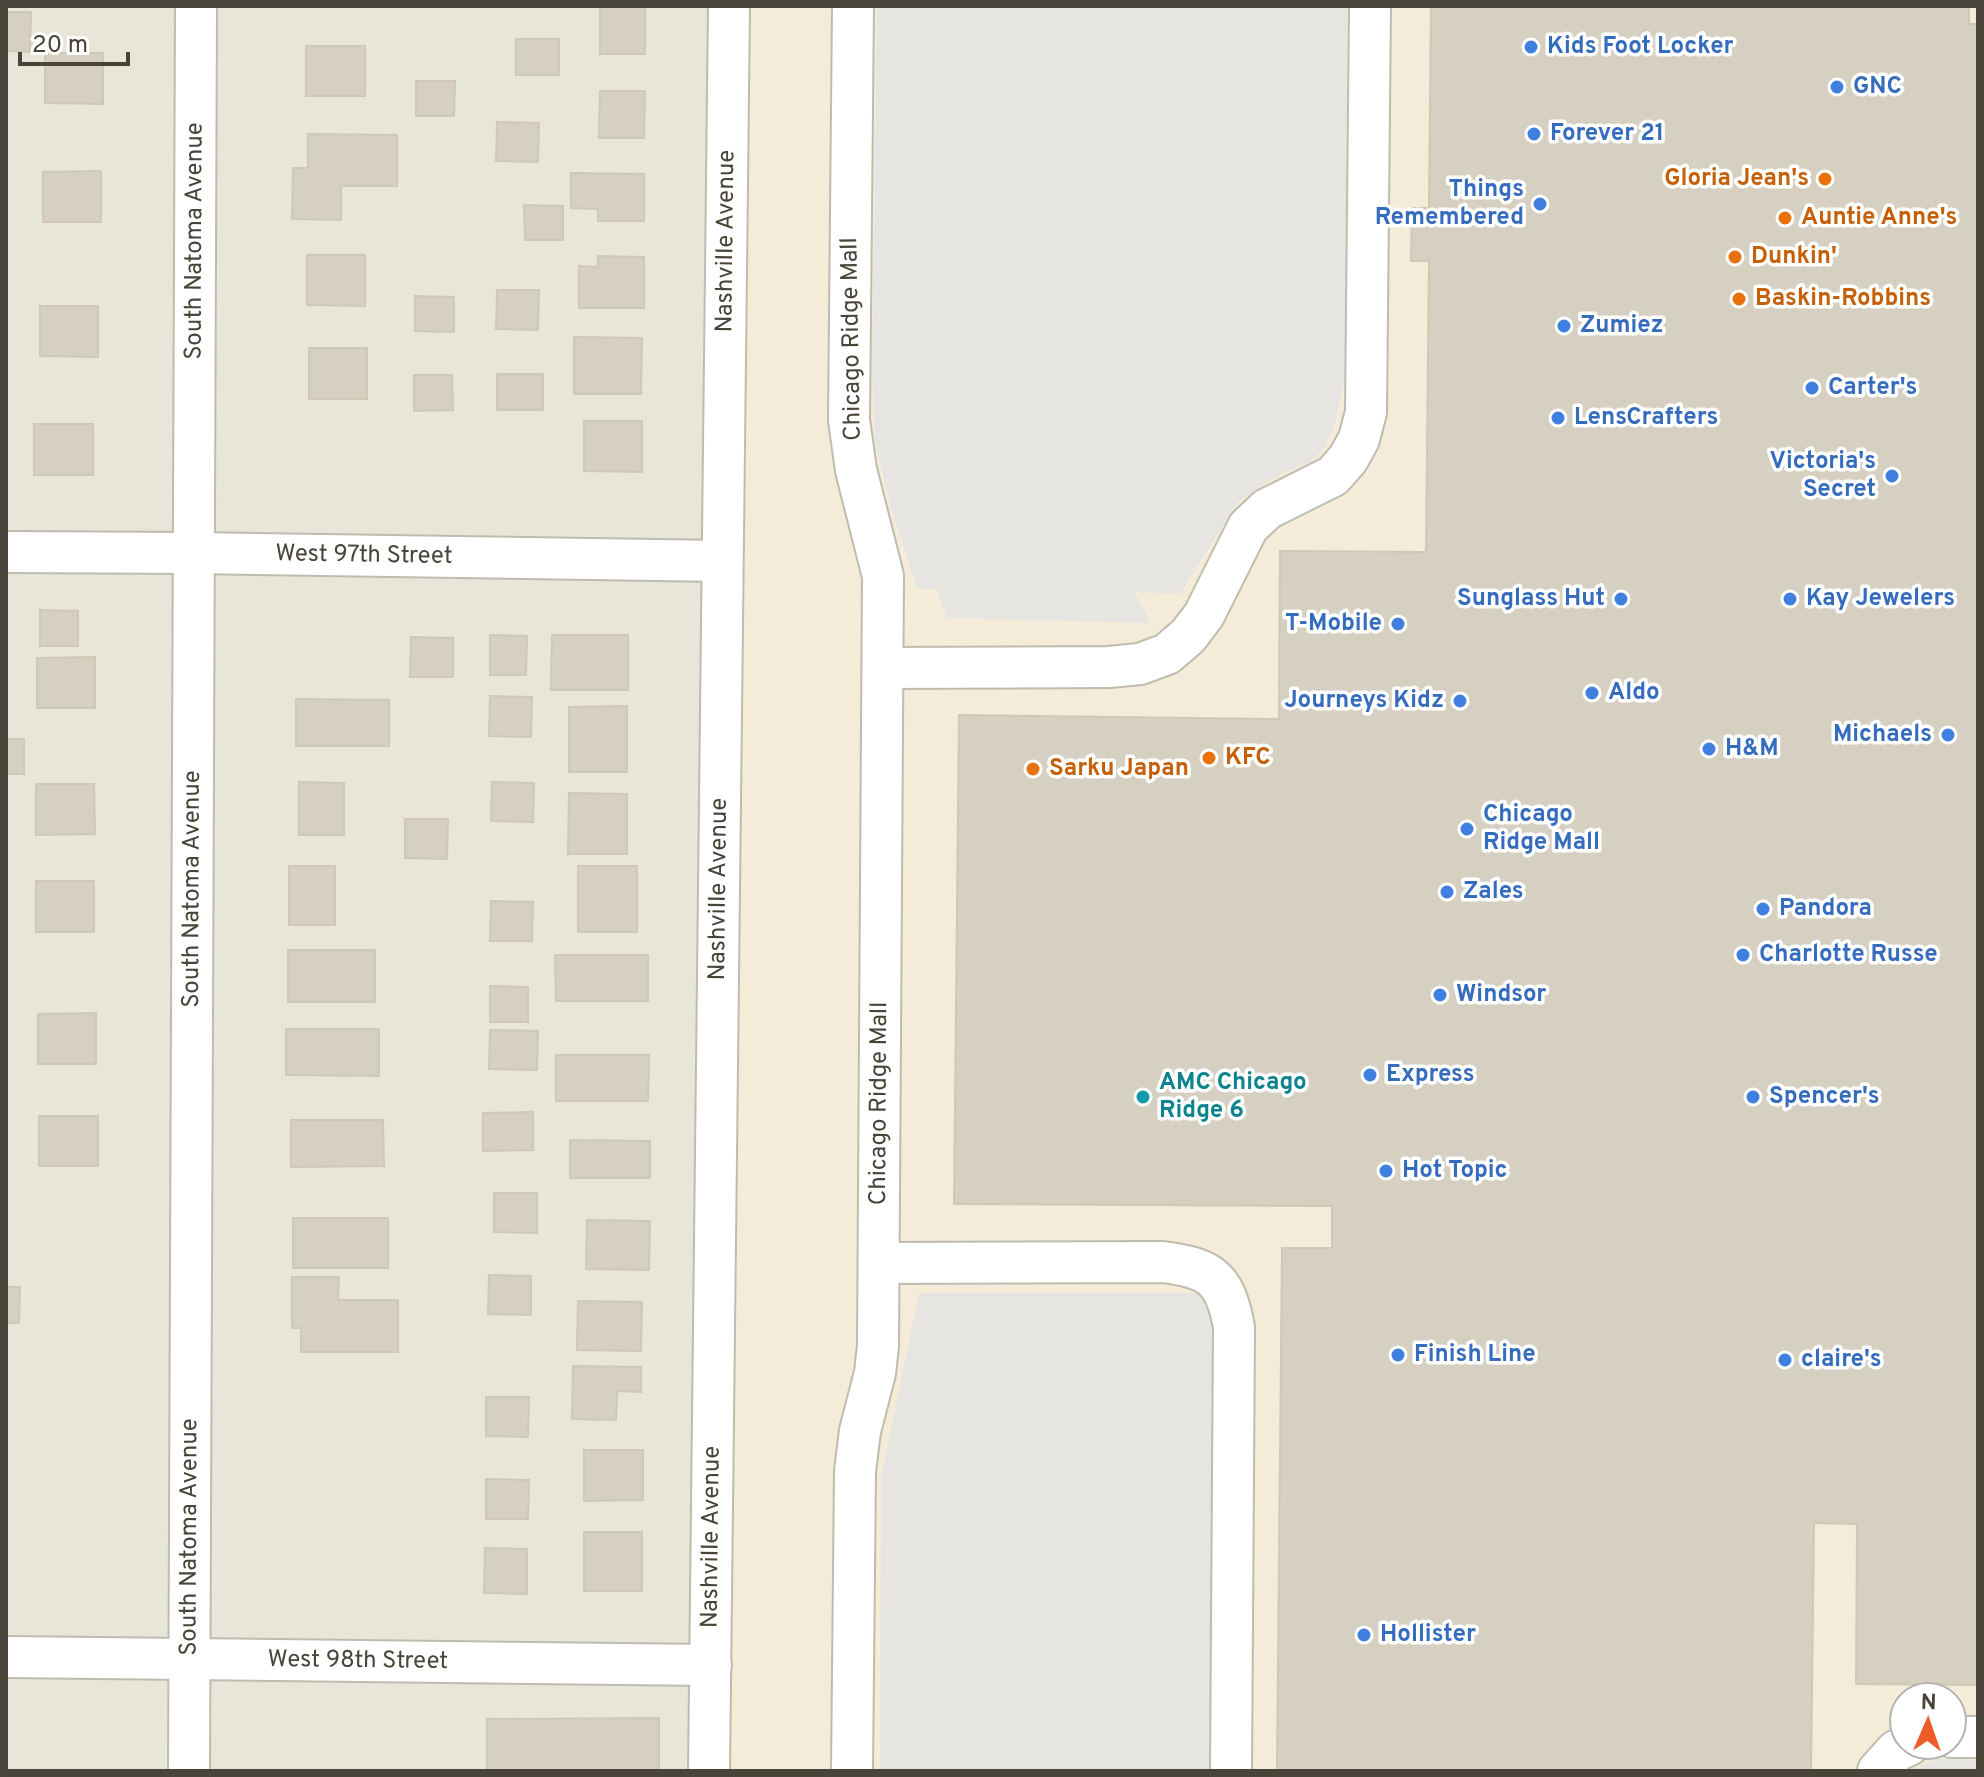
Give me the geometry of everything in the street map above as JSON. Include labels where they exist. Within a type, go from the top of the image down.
[{"type":"street","name":"South Natoma Avenue","points":[[189,1771],[196,6]]},
{"type":"street","name":"Nashville Avenue","points":[[709,1771],[729,6]]},
{"type":"street","name":"Chicago Ridge Mall","points":[[852,1771],[855,1471],[878,1346],[883,668],[883,576],[856,470],[849,420],[853,6]]},
{"type":"street","points":[[883,668],[1109,667],[1140,664],[1167,654],[1188,636],[1204,615],[1248,527],[1267,509],[1333,476],[1348,459],[1359,439],[1366,412],[1370,6]]},
{"type":"street","name":"West 97th Street","points":[[6,552],[722,561]]},
{"type":"street","points":[[879,1263],[1163,1262],[1188,1265],[1209,1273],[1223,1289],[1231,1308],[1234,1327],[1231,1771]]},
{"type":"street","name":"West 98th Street","points":[[6,1657],[711,1665]]},
{"type":"shaded area","points":[[6,6],[744,6],[724,1771],[6,1771]]},
{"type":"shaded area","name":"Chicago Ridge Mall","points":[[744,6],[1978,6],[1978,1771],[724,1771]]},
{"type":"shaded area","points":[[877,6],[1347,6],[1346,372],[1335,423],[1325,447],[1311,462],[1280,474],[1238,502],[1180,594],[1134,592],[1151,623],[947,618],[936,589],[917,589],[875,444],[872,370]]},
{"type":"shaded area","points":[[919,1293],[1198,1293],[1209,1308],[1213,1329],[1209,1771],[880,1771],[881,1478]]},
{"type":"shaded area","points":[[1978,1760],[1978,1771],[1906,1771],[1932,1761]]},
{"type":"building","name":"Chicago Ridge Mall","points":[[1431,6],[1969,6],[1969,24],[1978,24],[1978,1685],[1968,1685],[1968,1681],[1856,1684],[1857,1524],[1814,1523],[1811,1771],[1277,1771],[1282,1248],[1332,1248],[1332,1206],[954,1204],[959,715],[1279,719],[1280,551],[1426,552],[1429,261],[1411,261],[1412,208],[1429,208]]},
{"type":"building","points":[[600,7],[645,7],[645,54],[600,54]]},
{"type":"building","points":[[6,12],[31,12],[30,52],[6,51]]},
{"type":"building","points":[[516,39],[559,39],[559,75],[516,75]]},
{"type":"building","points":[[306,46],[365,46],[365,96],[306,96]]},
{"type":"building","points":[[45,53],[103,53],[103,104],[45,103]]},
{"type":"building","points":[[416,81],[455,81],[454,116],[416,116]]},
{"type":"building","points":[[600,91],[645,91],[644,138],[599,138]]},
{"type":"building","points":[[497,122],[539,123],[538,162],[496,161]]},
{"type":"building","points":[[308,134],[397,135],[397,186],[341,186],[341,220],[292,219],[293,168],[308,168]]},
{"type":"building","points":[[101,171],[101,222],[43,222],[43,172]]},
{"type":"building","points":[[571,173],[644,174],[644,221],[598,221],[598,209],[571,208]]},
{"type":"building","points":[[524,205],[563,206],[563,240],[525,240]]},
{"type":"building","points":[[307,255],[365,255],[365,306],[307,305]]},
{"type":"building","points":[[598,256],[644,257],[644,308],[579,308],[579,266],[598,267]]},
{"type":"building","points":[[497,290],[539,290],[538,330],[496,329]]},
{"type":"building","points":[[415,296],[454,297],[454,332],[415,331]]},
{"type":"building","points":[[40,306],[98,306],[98,357],[40,356]]},
{"type":"building","points":[[574,337],[642,338],[641,394],[574,394]]},
{"type":"building","points":[[309,348],[367,348],[367,399],[309,399]]},
{"type":"building","points":[[497,374],[543,374],[543,410],[497,410]]},
{"type":"building","points":[[414,375],[452,375],[453,410],[414,411]]},
{"type":"building","points":[[584,421],[642,421],[642,472],[584,471]]},
{"type":"building","points":[[34,424],[93,424],[93,475],[34,475]]},
{"type":"building","points":[[40,610],[78,611],[78,646],[40,646]]},
{"type":"building","points":[[490,635],[527,636],[526,675],[490,675]]},
{"type":"building","points":[[552,635],[628,635],[628,690],[551,690]]},
{"type":"building","points":[[411,637],[453,638],[453,677],[410,677]]},
{"type":"building","points":[[95,657],[95,708],[37,708],[37,658]]},
{"type":"building","points":[[490,696],[532,697],[531,737],[489,736]]},
{"type":"building","points":[[296,699],[389,700],[389,746],[296,746]]},
{"type":"building","points":[[627,706],[627,772],[569,772],[569,707]]},
{"type":"building","points":[[6,739],[24,739],[24,774],[6,774]]},
{"type":"building","points":[[299,782],[344,783],[344,835],[299,835]]},
{"type":"building","points":[[492,782],[534,783],[533,822],[491,821]]},
{"type":"building","points":[[36,784],[94,784],[95,834],[36,835]]},
{"type":"building","points":[[569,793],[627,794],[627,854],[568,854]]},
{"type":"building","points":[[405,819],[448,819],[447,859],[405,858]]},
{"type":"building","points":[[289,866],[335,866],[335,925],[289,925]]},
{"type":"building","points":[[578,866],[637,866],[637,932],[578,932]]},
{"type":"building","points":[[36,881],[94,881],[94,932],[36,932]]},
{"type":"building","points":[[491,901],[533,902],[532,941],[490,941]]},
{"type":"building","points":[[288,950],[375,950],[375,1002],[288,1002]]},
{"type":"building","points":[[555,955],[648,955],[648,1001],[556,1001]]},
{"type":"building","points":[[490,986],[528,987],[528,1022],[490,1022]]},
{"type":"building","points":[[96,1013],[96,1064],[38,1064],[38,1014]]},
{"type":"building","points":[[286,1029],[379,1029],[379,1076],[286,1075]]},
{"type":"building","points":[[490,1030],[538,1031],[537,1070],[489,1069]]},
{"type":"building","points":[[556,1055],[649,1055],[648,1101],[556,1101]]},
{"type":"building","points":[[533,1112],[533,1150],[483,1151],[483,1113]]},
{"type":"building","points":[[39,1116],[98,1116],[98,1166],[39,1166]]},
{"type":"building","points":[[291,1120],[383,1120],[384,1166],[291,1167]]},
{"type":"building","points":[[570,1140],[650,1141],[650,1178],[570,1178]]},
{"type":"building","points":[[494,1193],[537,1193],[537,1233],[494,1232]]},
{"type":"building","points":[[293,1218],[388,1218],[388,1268],[293,1268]]},
{"type":"building","points":[[587,1220],[650,1221],[649,1270],[586,1269]]},
{"type":"building","points":[[489,1275],[531,1276],[531,1315],[488,1314]]},
{"type":"building","points":[[292,1277],[339,1277],[338,1300],[398,1300],[398,1352],[301,1352],[301,1328],[292,1328]]},
{"type":"building","points":[[6,1287],[20,1287],[19,1323],[6,1323]]},
{"type":"building","points":[[578,1301],[642,1302],[641,1351],[577,1350]]},
{"type":"building","points":[[573,1366],[641,1367],[641,1392],[617,1391],[616,1420],[572,1419]]},
{"type":"building","points":[[486,1397],[529,1397],[528,1437],[486,1436]]},
{"type":"building","points":[[584,1450],[643,1450],[643,1500],[584,1501]]},
{"type":"building","points":[[486,1479],[529,1480],[528,1519],[486,1519]]},
{"type":"building","points":[[584,1532],[642,1532],[642,1591],[584,1591]]},
{"type":"building","points":[[485,1548],[527,1549],[527,1594],[484,1593]]},
{"type":"building","points":[[659,1718],[659,1771],[487,1771],[487,1719]]},
{"type":"place","name":"Kids Foot Locker","points":[[1531,47]]},
{"type":"place","name":"GNC","points":[[1837,87]]},
{"type":"place","name":"Forever 21","points":[[1534,134]]},
{"type":"place","name":"Gloria Jean's","points":[[1825,179]]},
{"type":"place","name":"Things Remembered","points":[[1540,204]]},
{"type":"place","name":"Auntie Anne's","points":[[1785,218]]},
{"type":"place","name":"Dunkin'","points":[[1735,257]]},
{"type":"place","name":"Baskin-Robbins","points":[[1739,299]]},
{"type":"place","name":"Zumiez","points":[[1564,326]]},
{"type":"place","name":"Carter's","points":[[1812,388]]},
{"type":"place","name":"LensCrafters","points":[[1558,418]]},
{"type":"place","name":"Victoria's Secret","points":[[1892,476]]},
{"type":"place","name":"Sunglass Hut","points":[[1621,599]]},
{"type":"place","name":"Kay Jewelers","points":[[1790,599]]},
{"type":"place","name":"T-Mobile","points":[[1398,624]]},
{"type":"place","name":"Aldo","points":[[1592,693]]},
{"type":"place","name":"Journeys Kidz","points":[[1460,701]]},
{"type":"place","name":"Michaels","points":[[1948,735]]},
{"type":"place","name":"H&M","points":[[1709,749]]},
{"type":"place","name":"KFC","points":[[1209,758]]},
{"type":"place","name":"Sarku Japan","points":[[1033,769]]},
{"type":"place","name":"Chicago Ridge Mall","points":[[1467,829]]},
{"type":"place","name":"Zales","points":[[1447,892]]},
{"type":"place","name":"Pandora","points":[[1763,909]]},
{"type":"place","name":"Charlotte Russe","points":[[1743,955]]},
{"type":"place","name":"Windsor","points":[[1440,995]]},
{"type":"place","name":"Express","points":[[1370,1075]]},
{"type":"place","name":"AMC Chicago Ridge 6","points":[[1143,1097]]},
{"type":"place","name":"Spencer's","points":[[1753,1097]]},
{"type":"place","name":"Hot Topic","points":[[1386,1171]]},
{"type":"place","name":"Finish Line","points":[[1398,1355]]},
{"type":"place","name":"claire's","points":[[1785,1360]]},
{"type":"place","name":"Hollister","points":[[1364,1635]]}]
